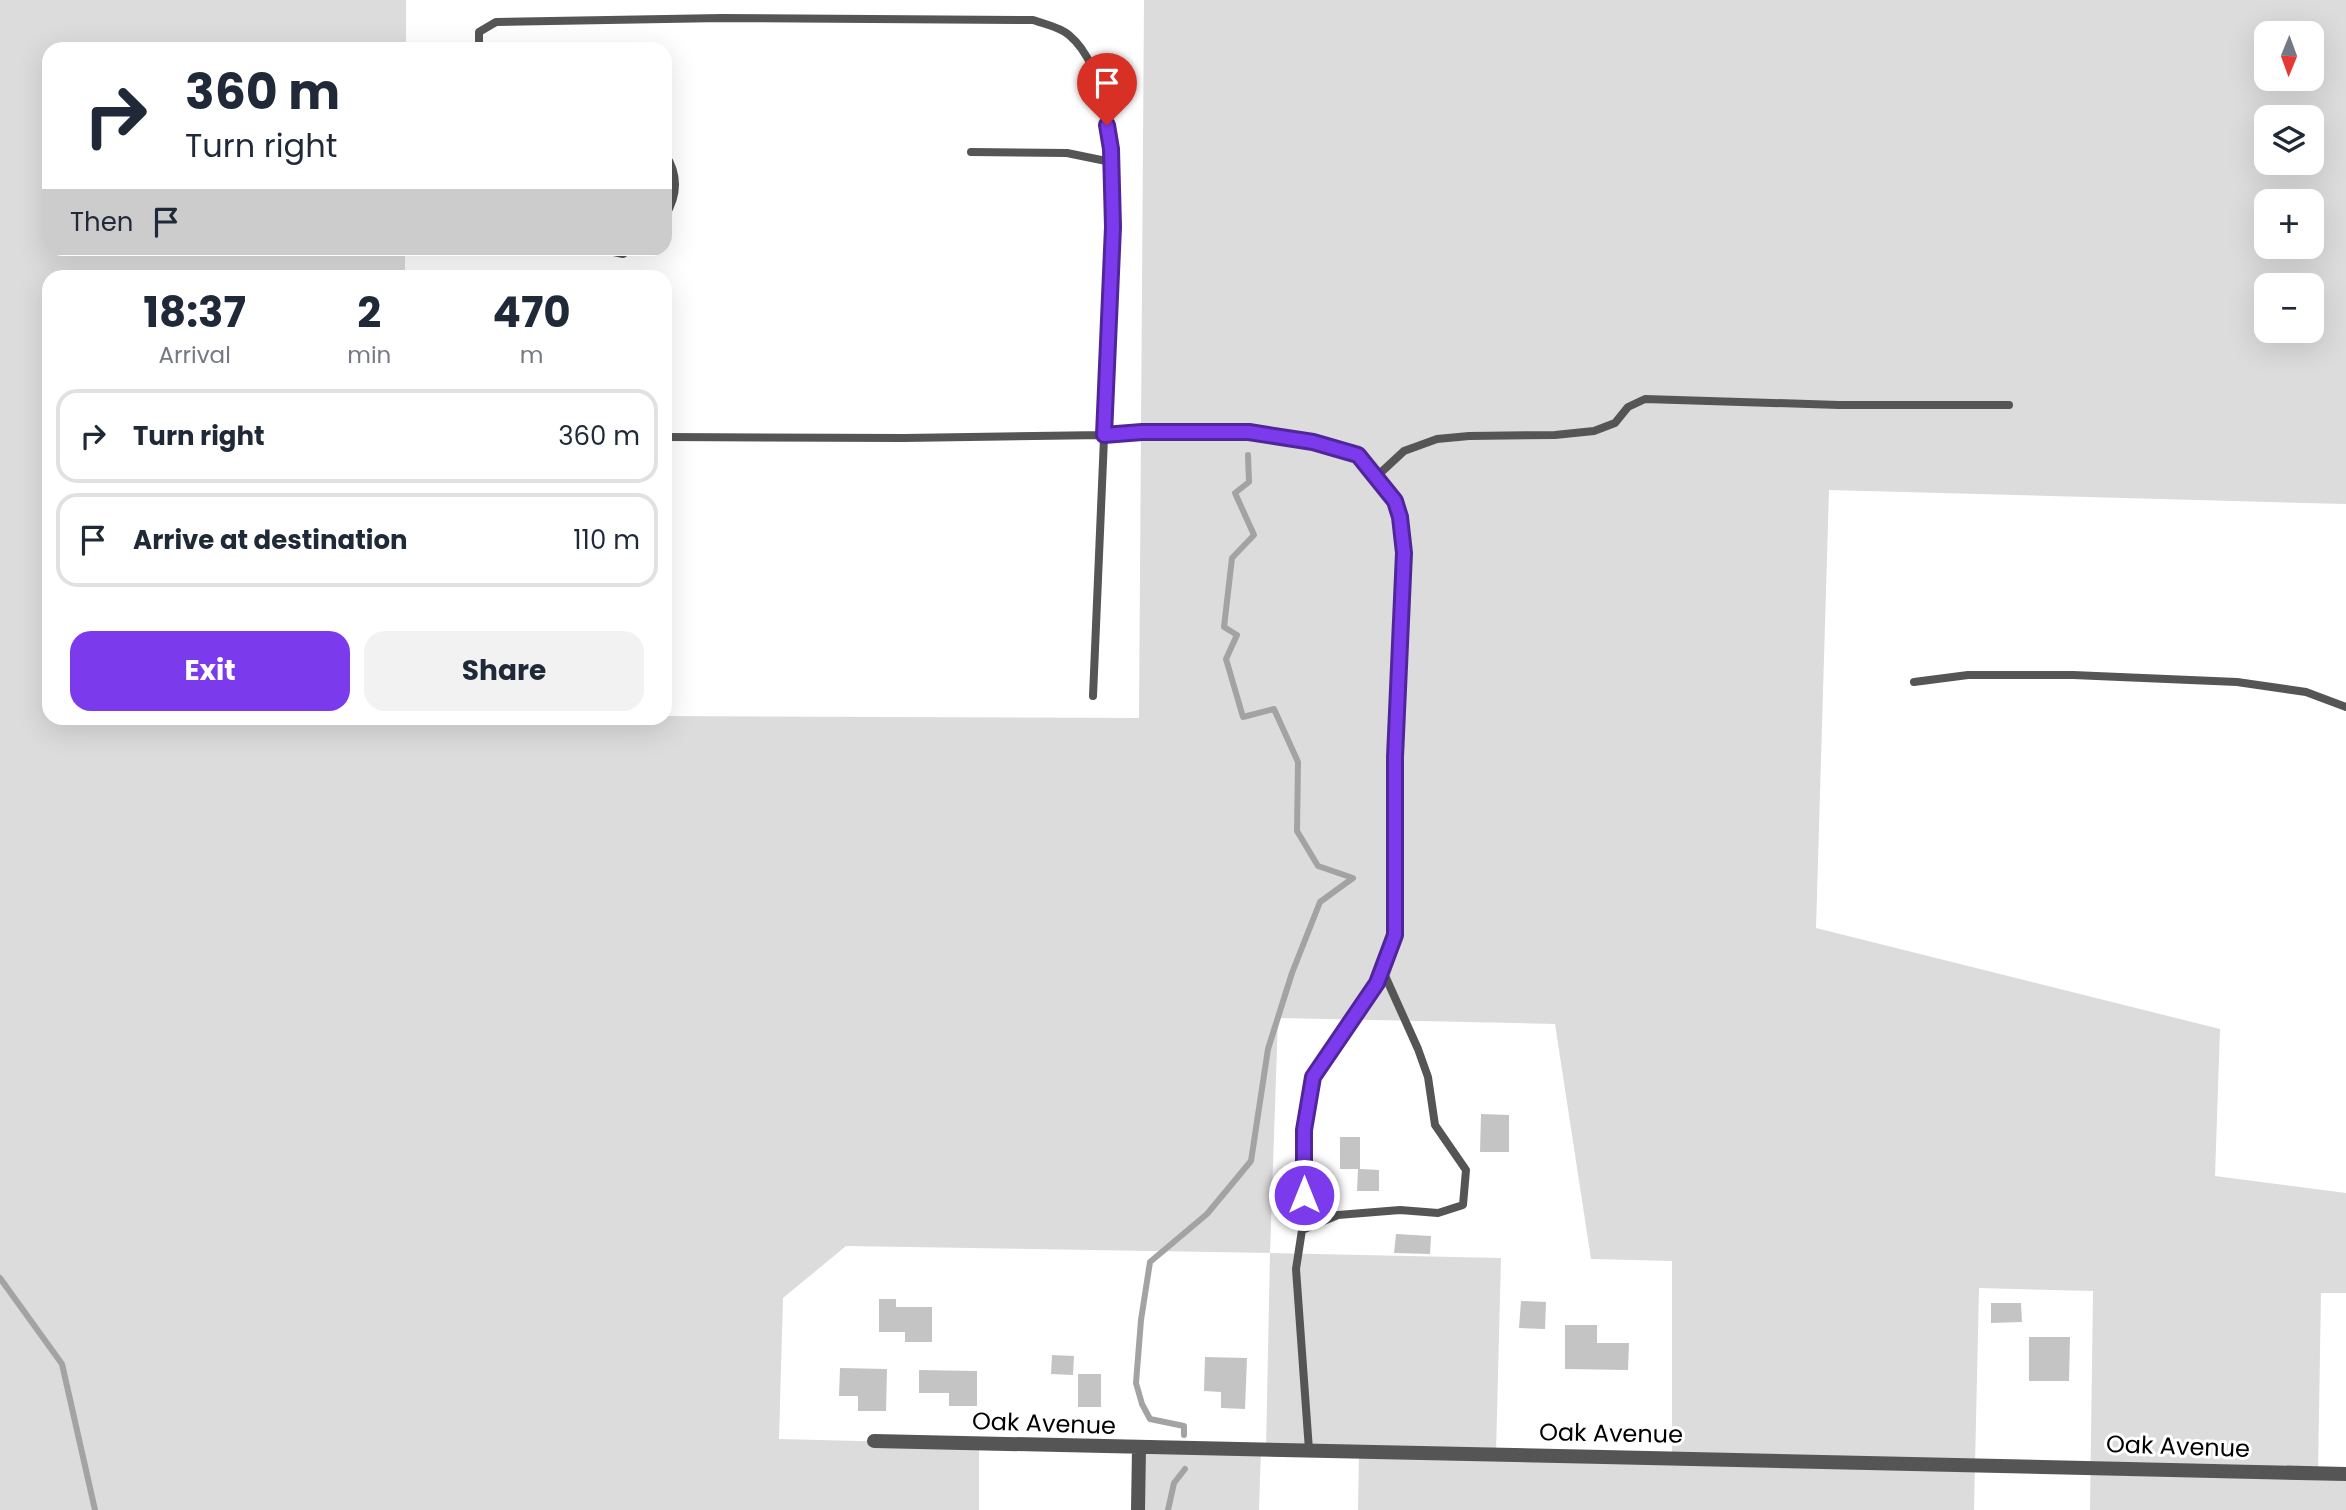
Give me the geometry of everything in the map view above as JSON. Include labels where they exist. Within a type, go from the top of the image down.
[{"type":"street","name":"Oak Avenue","points":[[874,1441],[2346,1474]]},
{"type":"street","points":[[1138,1510],[1139,1448]]},
{"type":"lane","points":[[479,42],[479,32],[496,22],[722,18],[1033,20],[1067,33],[1087,56],[1103,101],[1111,162],[1113,227],[1093,696]]},
{"type":"lane","points":[[971,152],[1068,153],[1111,162]]},
{"type":"lane","points":[[672,164],[675,168],[672,204]]},
{"type":"lane","points":[[1376,477],[1404,451],[1437,439],[1594,431],[1615,423],[1628,407],[1645,399],[1853,405],[2009,405]]},
{"type":"lane","points":[[672,437],[904,438],[1238,432],[1300,440],[1358,455],[1395,501],[1400,517],[1404,553],[1395,757],[1395,935],[1377,983],[1313,1077],[1304,1130],[1302,1230],[1296,1269],[1308,1450]]},
{"type":"lane","points":[[1914,682],[1968,675],[2073,675],[2236,682],[2306,692],[2346,707]]},
{"type":"lane","points":[[1302,1230],[1338,1215],[1400,1210],[1438,1213],[1462,1205],[1466,1170],[1435,1125],[1428,1077],[1382,969]]},
{"type":"shaded area","points":[[0,0],[406,0],[406,42],[42,42],[42,256],[405,256],[405,270],[42,270],[42,725],[672,725],[672,716],[1139,718],[1144,0],[2346,0],[2346,504],[1829,490],[1816,928],[2220,1029],[2215,1176],[2346,1193],[2346,1293],[2321,1293],[2318,1472],[2346,1474],[2346,1510],[2090,1510],[2093,1291],[1979,1288],[1974,1510],[1358,1510],[1359,1451],[1266,1450],[1270,1253],[846,1246],[783,1298],[779,1439],[979,1444],[979,1510],[0,1510]],"holes":[[[1278,1018],[1555,1024],[1591,1259],[1672,1261],[1672,1457],[1496,1453],[1501,1258],[1270,1253]]]},
{"type":"shaded area","points":[[1139,1448],[1261,1449],[1259,1510],[1138,1510]]},
{"type":"building","points":[[1481,1114],[1509,1115],[1509,1152],[1480,1152]]},
{"type":"building","points":[[1340,1137],[1360,1137],[1360,1169],[1379,1170],[1379,1191],[1357,1191],[1358,1169],[1340,1169]]},
{"type":"building","points":[[1396,1234],[1431,1236],[1430,1254],[1394,1253]]},
{"type":"building","points":[[879,1299],[896,1299],[896,1307],[932,1307],[932,1342],[905,1342],[905,1332],[879,1332]]},
{"type":"building","points":[[1521,1301],[1546,1302],[1545,1329],[1519,1328]]},
{"type":"building","points":[[1991,1303],[2021,1303],[2022,1322],[1991,1323]]},
{"type":"building","points":[[1565,1325],[1597,1325],[1597,1343],[1629,1343],[1628,1370],[1565,1369]]},
{"type":"building","points":[[2029,1337],[2070,1337],[2069,1381],[2029,1381]]},
{"type":"building","points":[[1052,1355],[1074,1356],[1073,1375],[1051,1374]]},
{"type":"building","points":[[1205,1357],[1247,1358],[1245,1409],[1221,1408],[1221,1392],[1204,1391]]},
{"type":"building","points":[[840,1368],[887,1369],[886,1411],[858,1411],[858,1396],[839,1396]]},
{"type":"building","points":[[919,1370],[977,1371],[977,1406],[949,1406],[949,1393],[919,1393]]},
{"type":"building","points":[[1078,1374],[1101,1374],[1101,1407],[1078,1407]]},
{"type":"waterway","points":[[1184,1435],[1184,1426],[1150,1419],[1136,1383],[1141,1320],[1150,1262],[1207,1214],[1251,1161],[1268,1049],[1292,973],[1320,902],[1353,878],[1318,866],[1297,831],[1298,762],[1274,709],[1243,717],[1226,659],[1237,635],[1224,627],[1232,558],[1254,535],[1235,493],[1249,482],[1248,455]]},
{"type":"waterway","points":[[0,1278],[62,1364],[95,1510]]},
{"type":"waterway","points":[[1168,1510],[1174,1483],[1185,1469]]},
{"type":"route","points":[[1107,125],[1111,149],[1113,227],[1104,435],[1142,432],[1249,432],[1313,442],[1358,455],[1395,501],[1400,517],[1404,553],[1395,757],[1395,935],[1377,983],[1313,1077],[1304,1130],[1304,1195]]}]
